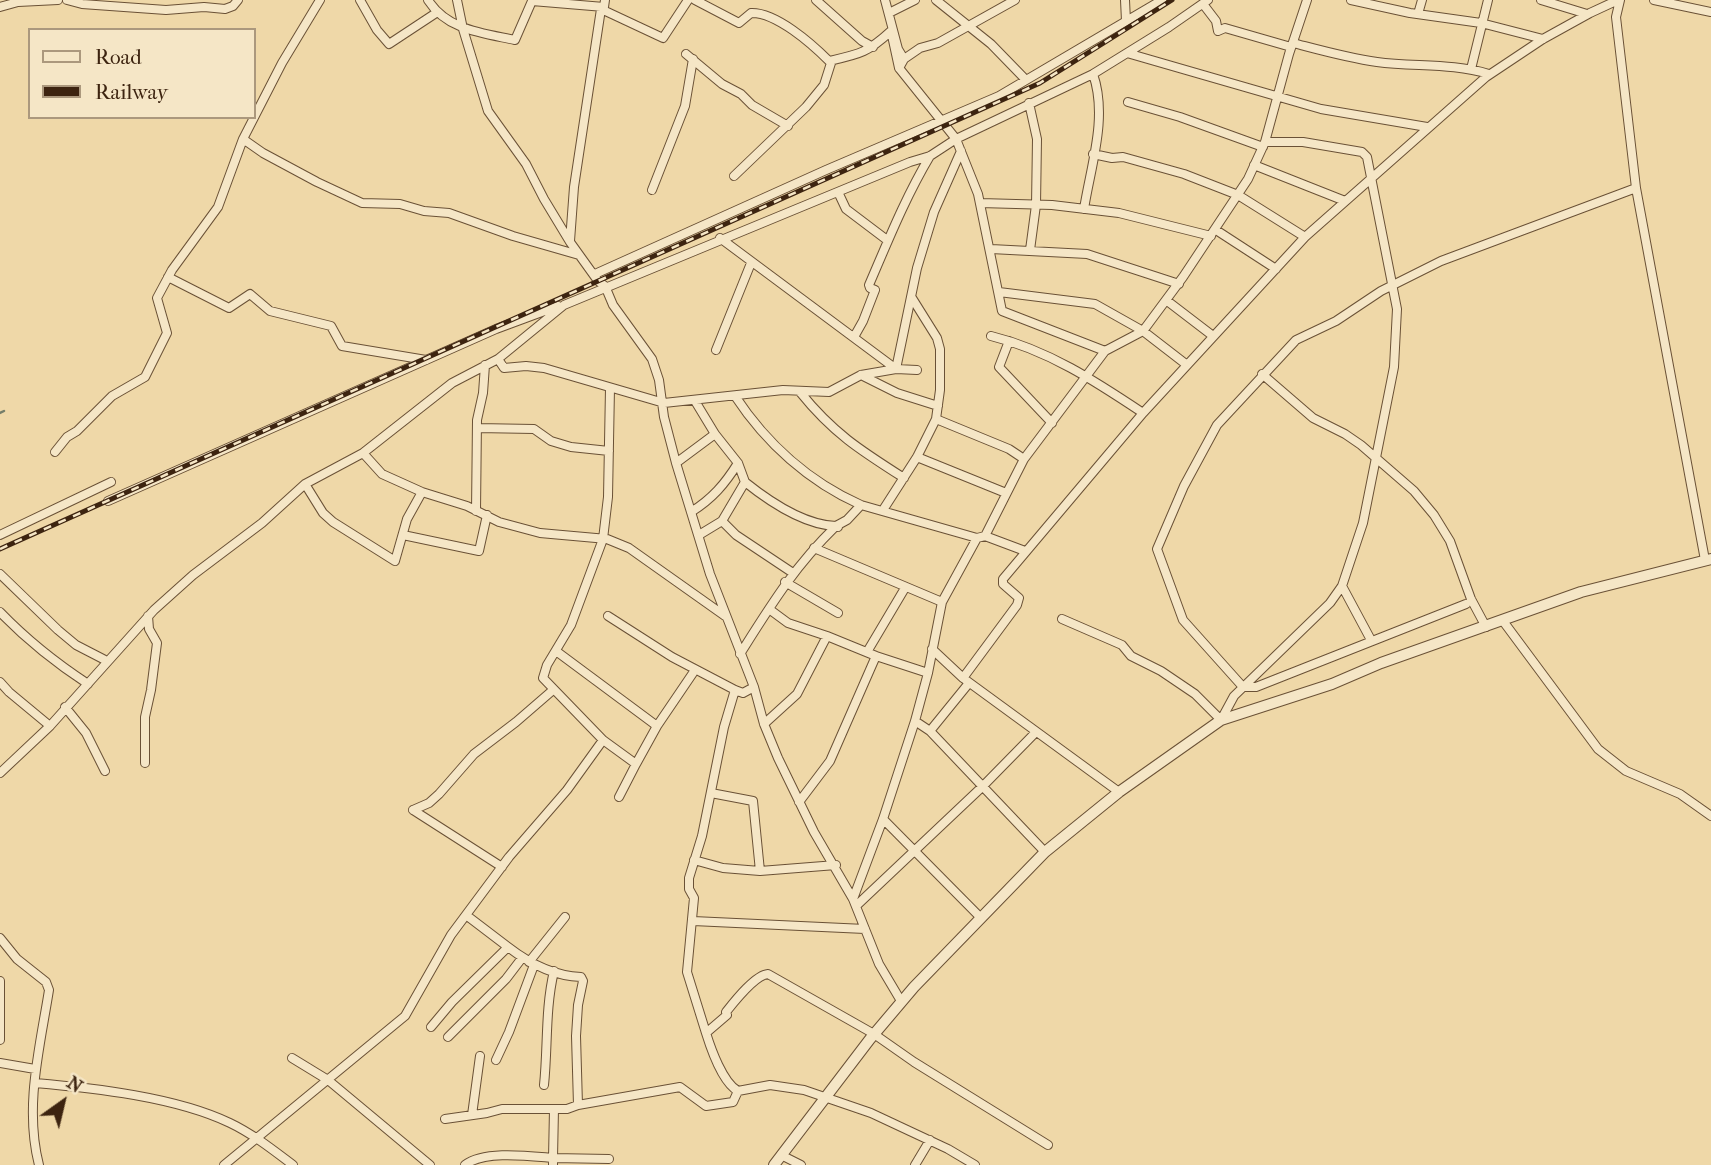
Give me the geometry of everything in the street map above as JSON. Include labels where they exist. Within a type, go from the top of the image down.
[{"type":"street","points":[[0,7],[18,2],[58,0]]},
{"type":"street","points":[[67,0],[82,4],[92,2],[166,10],[204,7],[225,9],[238,0]]},
{"type":"street","points":[[256,114],[282,63],[320,0]]},
{"type":"street","points":[[360,0],[377,30],[389,44],[436,13]]},
{"type":"street","points":[[428,0],[436,13],[463,29],[515,40],[532,1],[603,5],[663,38],[688,0]]},
{"type":"street","points":[[457,0],[488,111],[526,164],[570,242],[595,274],[598,282],[605,286],[613,305],[652,359],[676,463],[710,574],[754,687],[764,724],[799,802],[836,866],[879,964],[901,1002]]},
{"type":"street","points":[[695,0],[739,23],[751,13],[756,0]]},
{"type":"street","points":[[816,0],[862,41],[873,47]]},
{"type":"street","points":[[885,0],[898,49],[904,59]]},
{"type":"street","points":[[889,13],[915,0]]},
{"type":"street","points":[[936,0],[970,26],[1026,80]]},
{"type":"street","points":[[900,68],[904,59],[920,48],[938,43],[1015,0]]},
{"type":"street","points":[[1125,0],[1126,21]]},
{"type":"street","points":[[595,274],[999,96],[1162,0]]},
{"type":"street","points":[[854,902],[915,721],[942,602],[1024,459],[1105,351],[1143,331],[1238,195],[1264,144],[1307,0]]},
{"type":"street","points":[[1351,0],[1418,14],[1481,23],[1543,39]]},
{"type":"street","points":[[1418,14],[1422,0]]},
{"type":"street","points":[[1471,69],[1488,0]]},
{"type":"street","points":[[1542,0],[1587,14]]},
{"type":"street","points":[[930,731],[1017,606],[1019,598],[1003,583],[1003,579],[1143,413],[1305,237],[1489,74],[1543,39],[1587,14],[1619,0]]},
{"type":"street","points":[[774,1165],[901,1002],[1045,852],[1119,792],[1222,719],[1332,684],[1381,663],[1581,593],[1708,559],[1636,188],[1616,17],[1619,0]]},
{"type":"street","points":[[1654,0],[1711,12]]},
{"type":"street","points":[[108,501],[496,329],[930,156],[956,139],[1093,74],[1206,2],[1218,31],[1225,28],[1292,45],[1379,62],[1471,69],[1489,74]]},
{"type":"street","points":[[570,242],[574,187],[603,5]]},
{"type":"street","points":[[734,176],[788,125],[824,85],[831,63],[786,26],[760,13],[751,13]]},
{"type":"street","points":[[829,61],[859,55],[891,31],[900,68],[956,139],[961,151],[980,203],[1002,311],[1105,351]]},
{"type":"street","points":[[1127,53],[1321,109],[1427,127]]},
{"type":"street","points":[[652,190],[685,106],[690,56],[722,84],[788,125]]},
{"type":"street","points":[[1084,209],[1100,114],[1098,90],[1093,74]]},
{"type":"street","points":[[1128,102],[1264,144],[1303,142],[1363,152],[1367,157],[1397,309],[1395,359],[1377,458],[1363,523],[1342,586],[1302,632],[1234,696],[1222,719]]},
{"type":"street","points":[[1029,103],[1037,139],[1036,205],[1030,250]]},
{"type":"street","points":[[55,452],[67,437],[77,431],[112,396],[145,377],[167,333],[157,298],[168,277],[218,207],[253,119]]},
{"type":"street","points":[[243,139],[263,153],[362,203],[400,204],[424,211],[449,213],[513,236],[580,255]]},
{"type":"street","points":[[896,369],[917,268],[934,212],[961,151]]},
{"type":"street","points":[[1093,154],[1124,158],[1163,168],[1238,195],[1305,237]]},
{"type":"street","points":[[854,337],[875,290],[869,285],[887,240],[930,156]]},
{"type":"street","points":[[1254,165],[1345,201]]},
{"type":"street","points":[[1466,604],[1256,687],[1243,687],[1183,620],[1157,549],[1184,486],[1217,425],[1296,340],[1336,321],[1392,286],[1441,261],[1636,188]]},
{"type":"street","points":[[838,191],[846,209],[887,240]]},
{"type":"street","points":[[980,203],[1119,213],[1214,233],[1276,269]]},
{"type":"street","points":[[720,238],[751,264],[896,369]]},
{"type":"street","points":[[990,249],[1087,254],[1178,284]]},
{"type":"street","points":[[716,350],[751,264]]},
{"type":"street","points":[[168,277],[229,308],[250,294],[270,311],[331,326],[342,346],[426,360]]},
{"type":"street","points":[[999,292],[1095,304],[1143,331],[1187,365]]},
{"type":"street","points":[[883,510],[917,457],[936,419],[938,406],[940,349],[937,338],[912,298]]},
{"type":"street","points":[[0,773],[50,726],[148,616],[193,575],[262,523],[305,484],[363,453],[452,383],[498,359],[557,309],[572,300]]},
{"type":"street","points":[[1166,300],[1213,336]]},
{"type":"street","points":[[991,336],[1009,341],[1086,375],[1143,413]]},
{"type":"street","points":[[1009,341],[999,367],[1052,424]]},
{"type":"street","points":[[498,359],[504,368],[544,368],[664,403],[783,390],[829,392],[861,375],[896,369],[916,370]]},
{"type":"street","points":[[476,511],[477,428],[485,365]]},
{"type":"street","points":[[1262,374],[1308,414],[1353,439],[1408,484],[1434,515],[1450,541],[1467,590],[1486,627]]},
{"type":"street","points":[[861,375],[897,393],[938,406]]},
{"type":"street","points":[[610,388],[608,497],[603,539],[572,625],[547,665],[544,678],[603,740],[636,764]]},
{"type":"street","points":[[800,392],[824,422],[840,436],[905,478]]},
{"type":"street","points":[[735,396],[775,447],[839,495],[861,505],[1026,551]]},
{"type":"street","points":[[695,401],[715,434],[738,463],[745,482],[758,493],[806,519],[821,526],[837,526]]},
{"type":"street","points":[[936,419],[1009,449],[1024,459]]},
{"type":"street","points":[[477,428],[534,429],[551,441],[571,447],[608,451]]},
{"type":"street","points":[[676,463],[715,434]]},
{"type":"street","points":[[363,453],[382,474],[507,525],[540,533],[603,539],[629,548],[725,616]]},
{"type":"street","points":[[917,457],[1006,493]]},
{"type":"street","points":[[691,512],[722,487],[738,463]]},
{"type":"street","points":[[0,536],[111,482]]},
{"type":"street","points":[[699,535],[722,522],[745,482]]},
{"type":"street","points":[[305,484],[323,513],[332,522],[395,561],[407,519],[422,492]]},
{"type":"street","points":[[740,654],[785,582],[814,548],[861,505]]},
{"type":"street","points":[[403,535],[479,551],[487,515]]},
{"type":"street","points":[[722,522],[736,535],[793,573]]},
{"type":"street","points":[[814,548],[942,602]]},
{"type":"street","points":[[0,574],[76,645],[107,661]]},
{"type":"street","points":[[785,582],[838,613]]},
{"type":"street","points":[[1342,586],[1371,640]]},
{"type":"street","points":[[799,802],[830,761],[872,654],[905,588]]},
{"type":"street","points":[[769,608],[788,622],[928,673]]},
{"type":"street","points":[[0,612],[57,663],[88,684]]},
{"type":"street","points":[[145,763],[145,718],[157,643],[149,629],[148,616]]},
{"type":"street","points":[[608,616],[695,670],[735,690],[743,692],[754,687]]},
{"type":"street","points":[[1062,619],[1122,645],[1131,656],[1161,671],[1195,694],[1222,719]]},
{"type":"street","points":[[1503,621],[1598,749],[1626,771],[1680,794],[1711,817]]},
{"type":"street","points":[[764,724],[797,694],[827,636]]},
{"type":"street","points":[[932,649],[966,681],[1119,792]]},
{"type":"street","points":[[556,650],[657,726]]},
{"type":"street","points":[[619,797],[657,726],[695,670]]},
{"type":"street","points":[[0,682],[50,726]]},
{"type":"street","points":[[502,867],[413,810],[429,803],[474,754],[553,690]]},
{"type":"street","points":[[735,690],[724,727],[702,836],[689,878],[694,898],[687,972],[718,1063],[732,1088],[738,1091],[770,1085],[825,1097],[857,1107],[930,1140],[975,1165]]},
{"type":"street","points":[[65,707],[86,733],[105,771]]},
{"type":"street","points":[[915,721],[930,731],[1045,852]]},
{"type":"street","points":[[854,902],[915,852],[1036,732]]},
{"type":"street","points":[[224,1165],[408,1013],[451,935],[502,867],[568,790],[603,740]]},
{"type":"street","points":[[711,793],[753,801],[760,872]]},
{"type":"street","points":[[883,819],[981,918]]},
{"type":"street","points":[[694,860],[723,868],[760,872],[836,866]]},
{"type":"street","points":[[466,915],[528,962],[556,974],[581,977],[583,981],[576,1025],[578,1105]]},
{"type":"street","points":[[448,1037],[506,979],[528,962],[565,917]]},
{"type":"street","points":[[692,921],[865,929]]},
{"type":"street","points":[[1,942],[46,982],[49,990],[35,1069],[33,1133],[39,1165]]},
{"type":"street","points":[[431,1027],[452,1002],[508,947]]},
{"type":"street","points":[[495,1060],[509,1032],[528,962]]},
{"type":"street","points":[[544,1085],[547,1007],[554,971]]},
{"type":"street","points":[[706,1033],[727,1015],[726,1012],[762,975],[768,974],[874,1034],[1048,1145]]},
{"type":"street","points":[[0,981],[0,1040]]},
{"type":"street","points":[[472,1115],[480,1056]]},
{"type":"street","points":[[292,1058],[328,1080],[430,1165]]},
{"type":"street","points":[[0,1063],[35,1069]]},
{"type":"street","points":[[35,1083],[92,1088],[190,1109],[222,1119],[257,1138],[293,1165]]},
{"type":"street","points":[[445,1119],[502,1109],[566,1110],[578,1105],[680,1087],[706,1106],[733,1102],[738,1091]]},
{"type":"street","points":[[553,1161],[554,1109]]},
{"type":"street","points":[[915,1165],[930,1140]]},
{"type":"street","points":[[781,1155],[801,1165]]},
{"type":"street","points":[[465,1165],[481,1158],[508,1156],[553,1161],[609,1159]]},
{"type":"waterway","points":[[0,413],[4,411]]},
{"type":"railway","points":[[0,549],[1040,83],[1172,0]]}]
